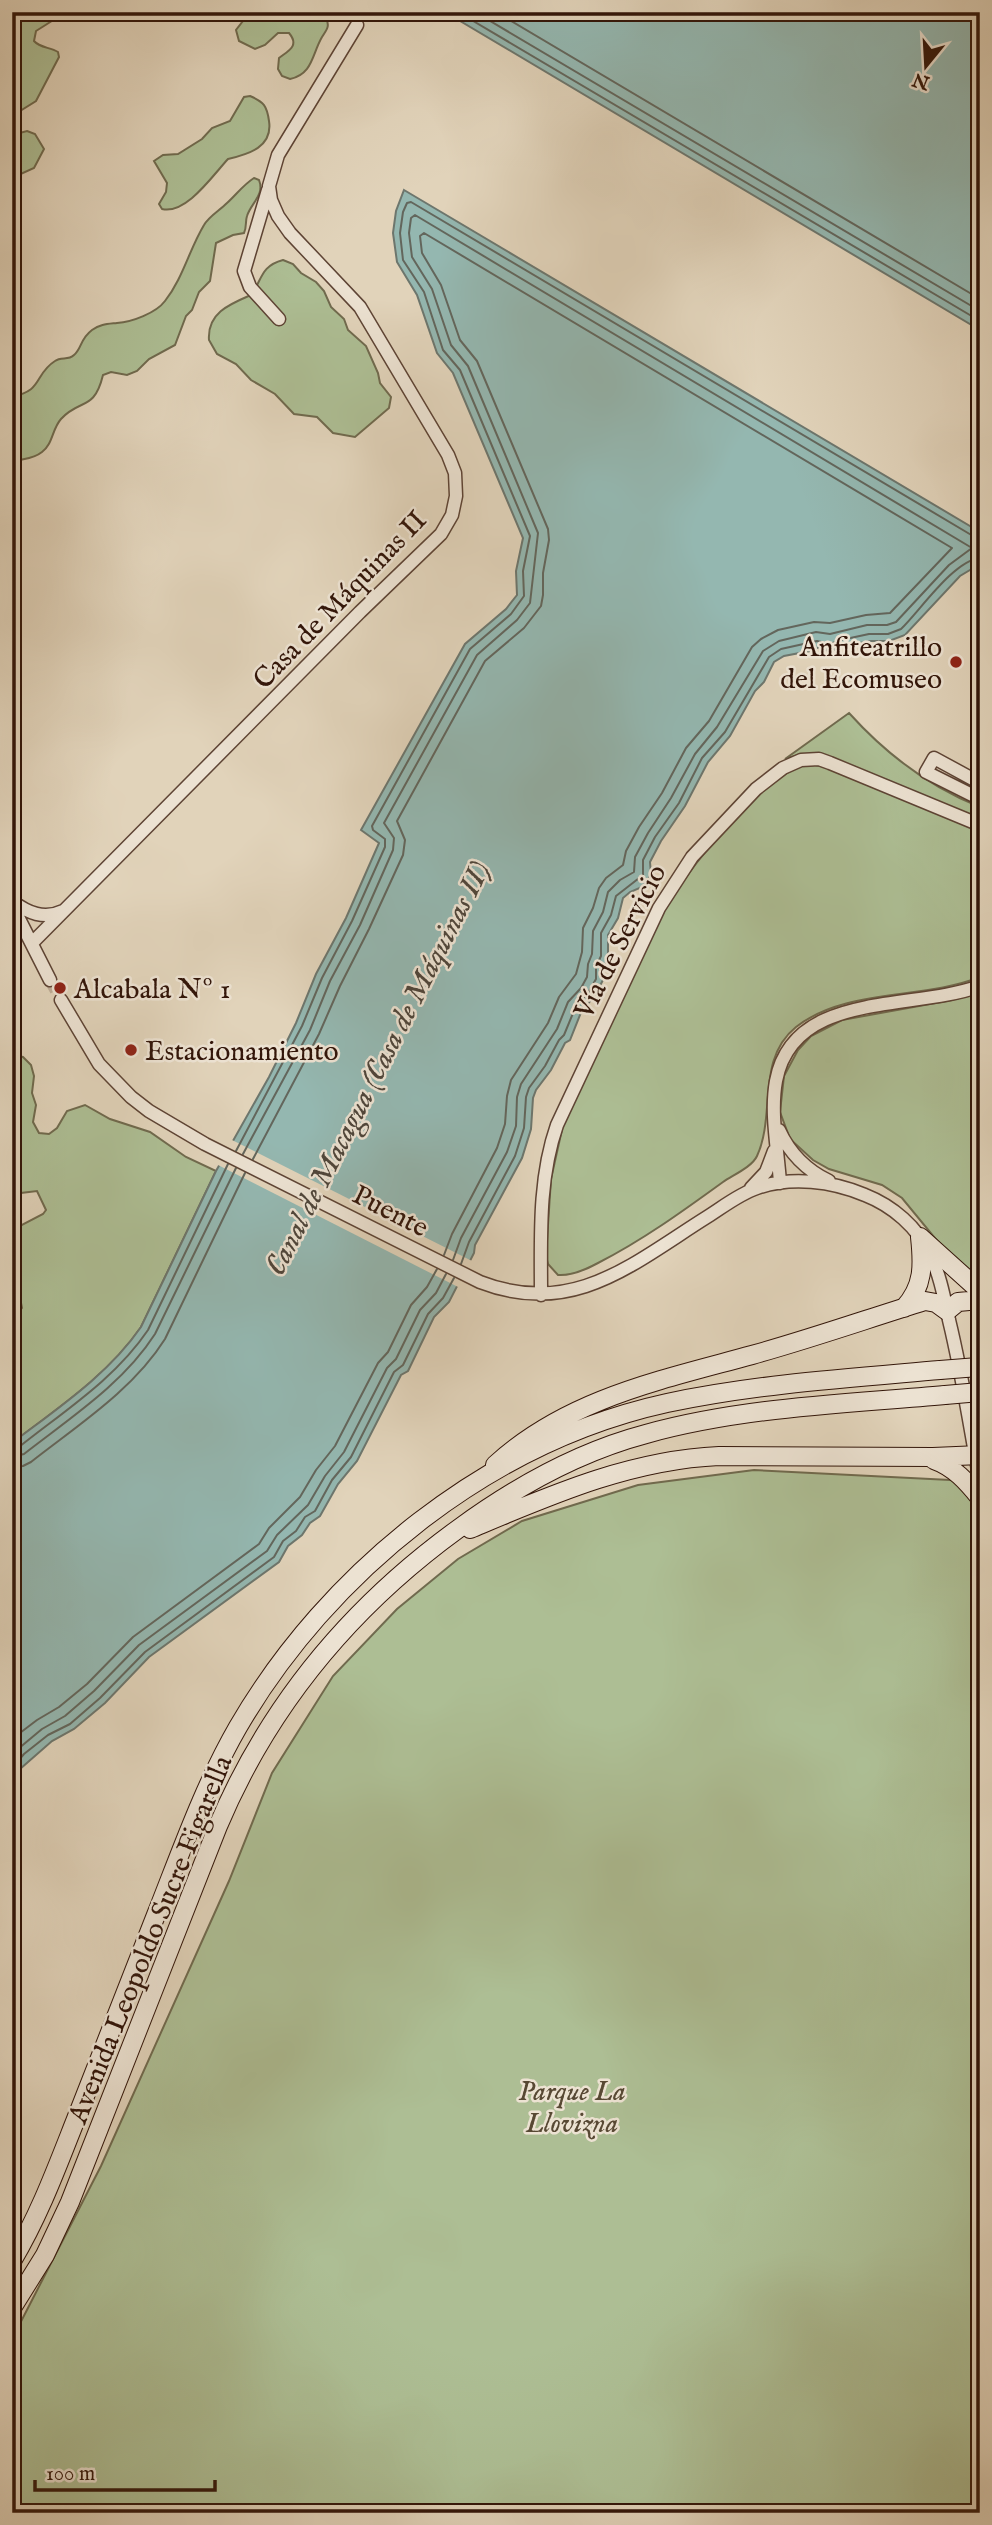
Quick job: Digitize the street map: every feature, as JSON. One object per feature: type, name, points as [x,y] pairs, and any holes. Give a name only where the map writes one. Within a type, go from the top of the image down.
[{"type":"main road","points":[[920,1237],[980,1291]]},
{"type":"main road","points":[[904,1308],[914,1297],[922,1275],[920,1237]]},
{"type":"main road","points":[[480,1482],[496,1464],[539,1430],[607,1397],[664,1377],[752,1355],[925,1301],[936,1303],[947,1311],[958,1302],[980,1300]]},
{"type":"main road","name":"Avenida Leopoldo Sucre Figarella","points":[[12,2261],[55,2171],[199,1807],[237,1728],[285,1657],[350,1583],[408,1533],[480,1482],[563,1437],[600,1422],[665,1404],[776,1385],[979,1367]]},
{"type":"main road","name":"Avenida Leopoldo Sucre Figarella","points":[[12,2308],[45,2255],[70,2202],[218,1826],[255,1751],[292,1693],[335,1639],[387,1585],[441,1541],[518,1488],[601,1449],[644,1434],[718,1418],[980,1392]]},
{"type":"main road","points":[[441,1541],[591,1480],[685,1459],[746,1456],[977,1455]]},
{"type":"main road","points":[[928,1457],[952,1468],[980,1498]]},
{"type":"street","points":[[279,319],[250,287],[244,271],[278,155],[357,25]]},
{"type":"street","name":"Casa de Máquinas II","points":[[32,943],[360,612],[432,543],[447,526],[452,514],[456,484],[448,455],[360,307],[290,233],[278,216],[271,200],[269,186]]},
{"type":"street","points":[[980,783],[934,758],[926,772],[980,799]]},
{"type":"street","name":"Vía de Servicio","points":[[541,1295],[543,1187],[557,1125],[666,894],[706,840],[756,789],[793,762],[810,759],[831,763],[980,825]]},
{"type":"street","points":[[12,903],[35,915],[46,916],[66,909]]},
{"type":"street","points":[[12,903],[50,980]]},
{"type":"street","points":[[780,1183],[775,1091],[780,1069],[792,1046],[809,1027],[845,1011],[949,996],[980,986]]},
{"type":"street","name":"Puente","points":[[61,1000],[89,1051],[114,1081],[149,1111],[205,1144],[480,1282],[509,1292],[541,1295],[580,1289],[599,1282],[746,1192]]},
{"type":"street","points":[[775,1124],[801,1162],[824,1179],[883,1204],[908,1223],[920,1237],[937,1270],[977,1455],[980,1481]]},
{"type":"street","points":[[746,1192],[766,1172],[777,1140]]},
{"type":"street","points":[[746,1192],[780,1183],[808,1181],[843,1187]]},
{"type":"green space","points":[[12,12],[66,12],[36,31],[34,41],[58,52],[59,57],[36,101],[12,116]]},
{"type":"green space","points":[[250,12],[288,12],[295,20],[313,15],[326,17],[327,28],[303,73],[290,79],[282,76],[278,69],[279,58],[293,45],[289,33],[278,33],[265,45],[255,49],[239,41],[236,30]]},
{"type":"green space","points":[[250,96],[262,103],[267,112],[269,130],[263,143],[251,152],[228,159],[207,183],[180,206],[162,209],[159,204],[166,192],[167,183],[154,161],[163,155],[178,154],[202,139],[212,128],[230,121],[244,97]]},
{"type":"green space","points":[[27,131],[35,134],[44,149],[34,168],[12,178],[12,135]]},
{"type":"green space","points":[[254,178],[259,180],[260,190],[247,216],[244,233],[216,243],[210,281],[199,292],[175,345],[149,359],[137,371],[127,375],[111,372],[103,375],[91,400],[61,419],[46,449],[35,456],[12,462],[12,396],[34,387],[48,366],[55,361],[74,355],[88,333],[95,328],[136,319],[161,305],[177,283],[206,222]]},
{"type":"green space","points":[[283,260],[293,264],[324,291],[331,307],[344,319],[348,330],[366,346],[380,383],[391,397],[389,408],[355,437],[333,433],[317,417],[294,414],[275,394],[251,380],[236,364],[217,354],[209,340],[209,331],[216,316],[228,306],[251,295],[266,270]]},
{"type":"green space","points":[[849,713],[908,768],[942,789],[980,807],[980,821],[801,754],[785,759]]},
{"type":"green space","points":[[811,764],[825,767],[980,830],[980,977],[934,989],[838,1006],[796,1027],[784,1040],[776,1055],[771,1071],[762,1140],[757,1156],[751,1164],[615,1254],[579,1272],[558,1275],[548,1264],[546,1256],[551,1179],[563,1125],[660,916],[687,876],[726,827],[771,784],[792,770]]},
{"type":"green space","points":[[980,992],[980,1282],[948,1254],[902,1198],[882,1185],[829,1169],[813,1160],[790,1139],[780,1112],[784,1076],[798,1050],[811,1036],[842,1020],[952,1000]]},
{"type":"green space","points":[[12,1055],[23,1057],[31,1065],[34,1076],[32,1093],[36,1105],[33,1122],[39,1133],[49,1134],[57,1128],[67,1111],[85,1105],[110,1119],[150,1132],[186,1157],[216,1171],[141,1327],[98,1376],[12,1443],[12,1312],[18,1312],[22,1308],[21,1303],[12,1298],[12,1230],[46,1210],[37,1191],[12,1194]]},
{"type":"green space","name":"Parque La Llovizna","points":[[754,1470],[970,1481],[980,1479],[980,2513],[12,2513],[12,2339],[101,2166],[229,1881],[272,1773],[333,1676],[397,1609],[458,1559],[522,1521],[638,1485]]},
{"type":"water","points":[[445,12],[980,12],[980,330]]},
{"type":"water","name":"Canal de Macagua (Casa de Máquinas II)","points":[[404,190],[980,532],[980,564],[960,576],[905,635],[889,641],[843,646],[830,652],[819,647],[784,656],[774,662],[730,736],[708,762],[685,806],[661,841],[650,862],[651,874],[648,879],[642,887],[623,898],[618,918],[608,935],[608,958],[603,969],[603,980],[594,997],[582,1010],[570,1040],[565,1043],[551,1070],[536,1090],[531,1129],[522,1158],[475,1245],[474,1253],[449,1302],[434,1317],[408,1371],[401,1375],[357,1461],[338,1484],[320,1516],[288,1546],[279,1562],[149,1657],[105,1703],[74,1729],[52,1741],[12,1776],[12,1443],[98,1376],[141,1327],[216,1171],[269,1077],[296,1023],[316,974],[346,918],[379,843],[361,830],[465,644],[506,609],[517,595],[516,571],[523,538],[453,373],[437,353],[417,295],[397,262],[393,233],[396,211]]},
{"type":"pier","points":[[230,1139],[474,1262],[460,1288],[216,1164]]},
{"type":"tunnel","points":[[50,980],[61,1000]]},
{"type":"place","name":"Anfiteatrillo del Ecomuseo","points":[[956,662]]},
{"type":"place","name":"Alcabala Nº 1","points":[[60,988]]},
{"type":"place","name":"Estacionamiento","points":[[131,1050]]}]
